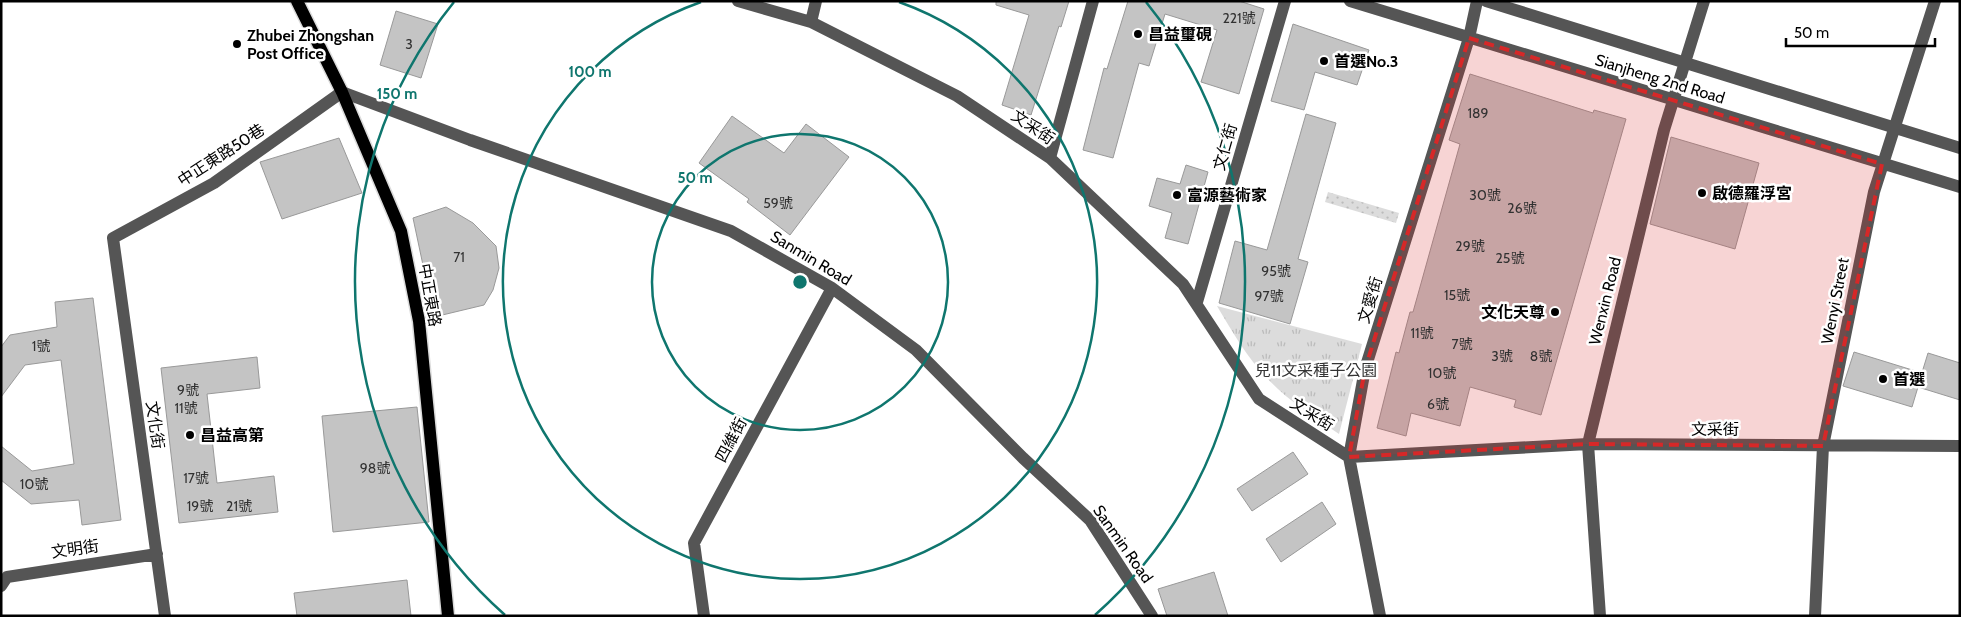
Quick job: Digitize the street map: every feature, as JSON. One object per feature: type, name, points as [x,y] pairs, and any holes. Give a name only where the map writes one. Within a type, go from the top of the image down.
[{"type":"main road","name":"中正東路","points":[[297,1],[342,92],[399,224],[419,321],[448,616]]},
{"type":"street","name":"文采街","points":[[738,1],[811,22],[957,96],[1050,158],[1183,284],[1259,399],[1349,456],[1588,444],[1960,446]]},
{"type":"street","points":[[811,22],[816,1]]},
{"type":"street","points":[[1050,158],[1094,1]]},
{"type":"street","name":"文仁街","points":[[1196,302],[1285,1]]},
{"type":"street","name":"Sianjheng 2nd Road","points":[[1350,1],[1960,187]]},
{"type":"street","name":"文愛街","points":[[1380,616],[1349,456],[1365,369],[1469,38],[1477,1]]},
{"type":"street","name":"Sianjheng 2nd Road","points":[[1486,1],[1960,148]]},
{"type":"street","name":"Wenxin Road","points":[[1600,616],[1588,444],[1672,100],[1704,1]]},
{"type":"street","name":"Wenyi Street","points":[[1815,616],[1823,446],[1874,192],[1893,127],[1935,1]]},
{"type":"street","name":"中正東路50巷","points":[[112,238],[214,183],[342,92]]},
{"type":"street","name":"Sanmin Road","points":[[342,92],[470,140],[731,231],[832,288],[916,350],[1023,458],[1090,520],[1152,616]]},
{"type":"street","name":"文化街","points":[[112,238],[166,616]]},
{"type":"street","name":"四維街","points":[[704,616],[694,543],[832,288]]},
{"type":"street","name":"文明街","points":[[1,586],[7,577],[157,554]]},
{"type":"highlighted area","points":[[1469,38],[1882,164],[1823,446],[1588,444],[1349,457],[1365,369]]},
{"type":"green space","points":[[1328,192],[1399,213],[1396,223],[1325,202]]},
{"type":"green space","name":"兒11文采種子公園","points":[[1217,306],[1362,344],[1339,434],[1293,402],[1260,371],[1234,335]]},
{"type":"building","points":[[996,1],[1069,1],[1061,27],[1059,26],[1031,115],[1002,105],[1029,15],[996,5]]},
{"type":"building","points":[[1128,1],[1239,1],[1264,9],[1239,94],[1201,82],[1217,30],[1165,14],[1149,66],[1139,63],[1113,158],[1083,150],[1104,68],[1107,69]]},
{"type":"building","points":[[396,11],[438,24],[421,78],[380,65]]},
{"type":"building","name":"首選No.3","points":[[1293,24],[1369,50],[1357,85],[1315,72],[1304,110],[1271,101]]},
{"type":"building","points":[[1470,74],[1593,113],[1594,110],[1626,119],[1541,415],[1514,407],[1516,400],[1470,387],[1460,426],[1411,413],[1406,436],[1377,428],[1396,352],[1399,353],[1410,312],[1413,312],[1460,144],[1449,140]]},
{"type":"building","points":[[1306,114],[1336,123],[1298,259],[1308,262],[1290,324],[1219,303],[1235,241],[1267,250]]},
{"type":"building","points":[[732,116],[784,153],[806,124],[849,157],[790,235],[747,202],[749,199],[699,163]]},
{"type":"building","name":"啟德羅浮宮","points":[[1671,137],[1759,163],[1735,249],[1650,224]]},
{"type":"building","points":[[339,138],[362,193],[282,219],[260,162]]},
{"type":"building","name":"富源藝術家","points":[[1186,165],[1208,172],[1188,244],[1165,238],[1172,213],[1149,206],[1157,178],[1180,184]]},
{"type":"building","points":[[446,207],[473,223],[496,246],[499,268],[493,290],[484,305],[434,317],[413,218]]},
{"type":"building","points":[[93,298],[121,520],[82,525],[79,500],[31,504],[1,480],[1,446],[32,471],[74,464],[61,360],[25,365],[1,397],[1,347],[10,335],[57,327],[55,302]]},
{"type":"building","name":"首選","points":[[1854,352],[1922,373],[1928,353],[1960,363],[1960,400],[1918,387],[1912,407],[1843,386]]},
{"type":"building","name":"昌益高第","points":[[257,357],[260,388],[207,394],[217,483],[274,476],[278,512],[179,523],[161,368]]},
{"type":"building","points":[[417,407],[429,522],[333,532],[322,416]]},
{"type":"building","points":[[1293,452],[1308,474],[1252,511],[1237,489]]},
{"type":"building","points":[[1322,502],[1336,524],[1281,562],[1266,539]]},
{"type":"building","points":[[1214,572],[1228,616],[1167,616],[1158,589]]},
{"type":"building","points":[[407,580],[411,616],[297,616],[294,593]]},
{"type":"place","name":"昌益璽硯","points":[[1138,34]]},
{"type":"place","name":"Zhubei Zhongshan Post Office","points":[[237,44]]},
{"type":"place","name":"首選No.3","points":[[1324,61]]},
{"type":"place","name":"啟德羅浮宮","points":[[1702,193]]},
{"type":"place","name":"富源藝術家","points":[[1177,195]]},
{"type":"place","name":"文化天尊","points":[[1555,312]]},
{"type":"place","name":"首選","points":[[1883,379]]},
{"type":"place","name":"昌益高第","points":[[190,435]]}]
